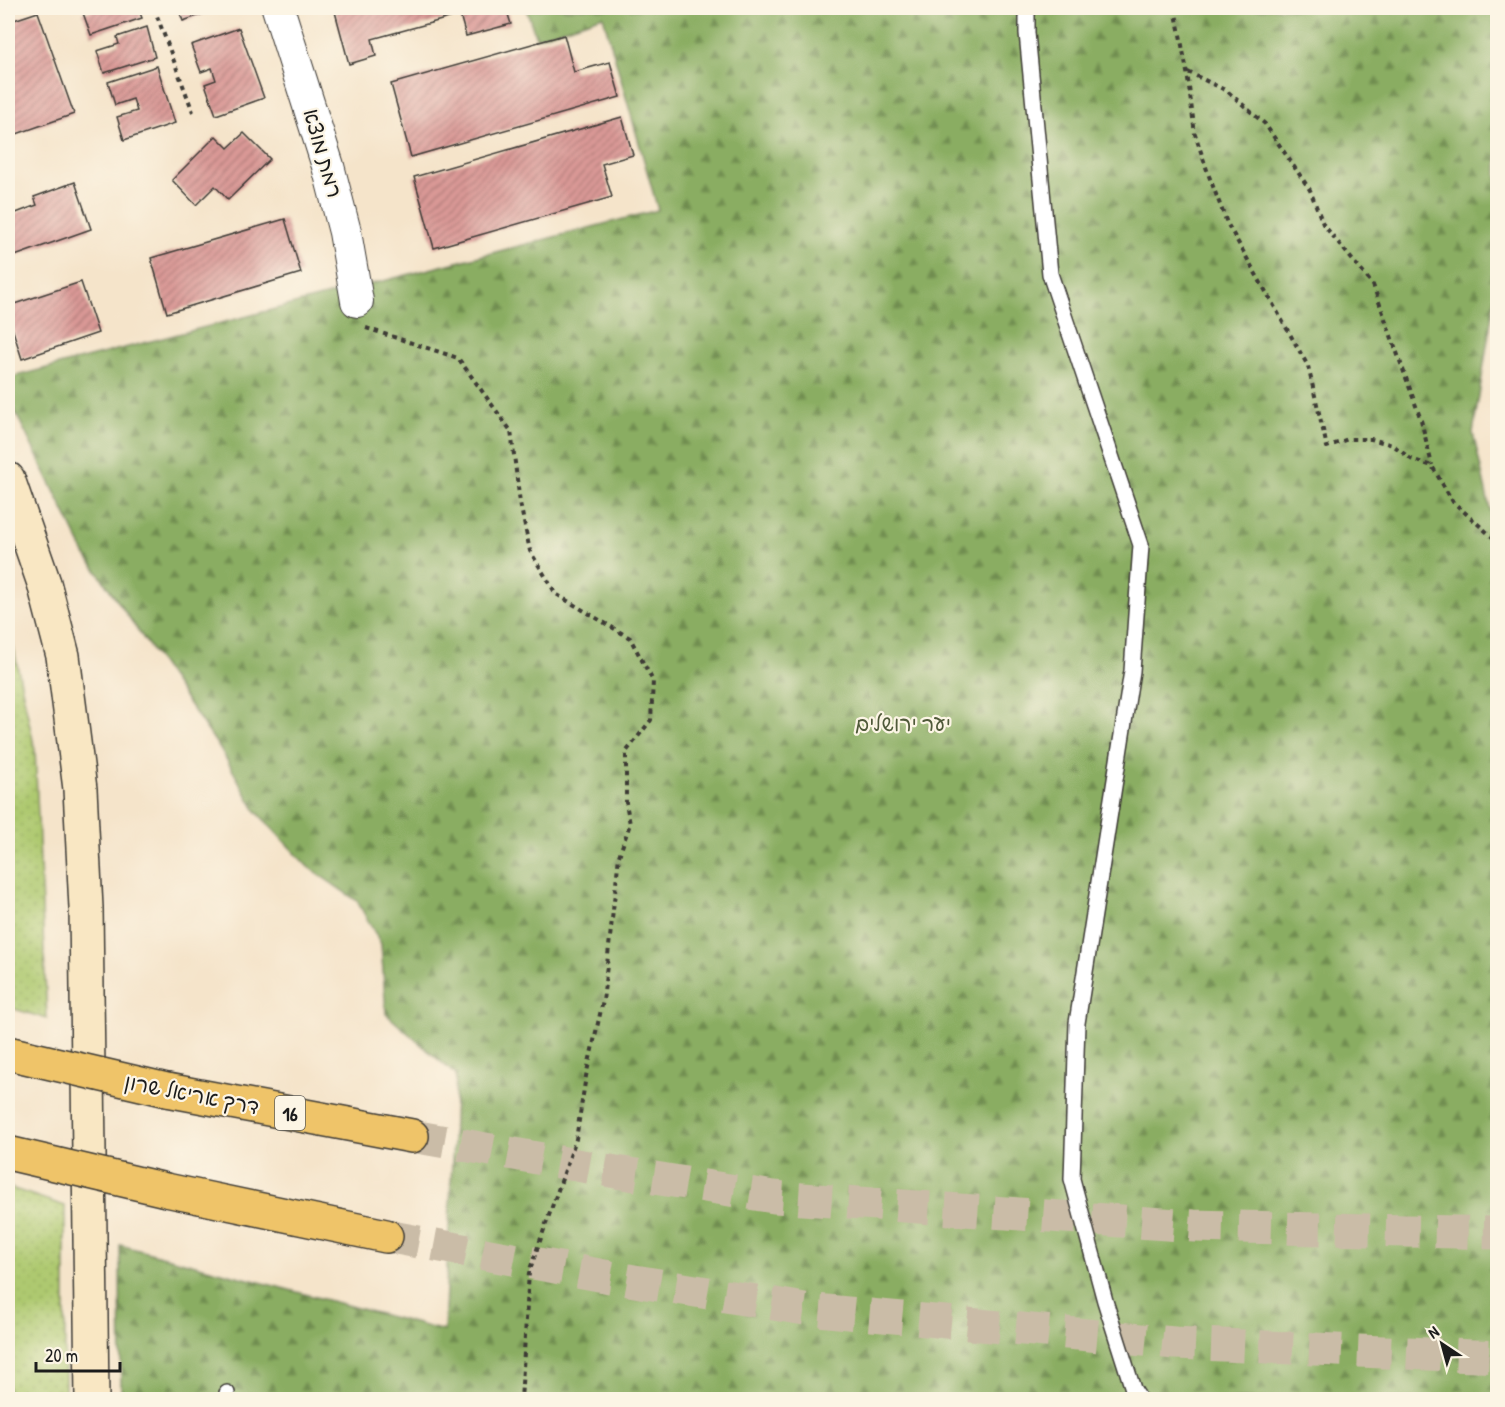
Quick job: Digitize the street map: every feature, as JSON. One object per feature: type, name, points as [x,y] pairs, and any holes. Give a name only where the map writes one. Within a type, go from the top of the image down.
[{"type":"highway","name":"דרך אריאל שרון","points":[[8,1053],[167,1090],[412,1136]]},
{"type":"highway","points":[[8,1153],[166,1190],[386,1236]]},
{"type":"main road","points":[[8,479],[44,583],[63,656],[80,789],[86,908],[92,1400]]},
{"type":"street","name":"רמת מוצא","points":[[278,8],[328,166],[345,232],[357,301]]},
{"type":"lane","points":[[1027,8],[1027,33],[1050,274],[1141,545],[1132,670],[1077,1023],[1072,1179],[1105,1301],[1133,1389],[1140,1400]]},
{"type":"path","points":[[154,8],[193,112]]},
{"type":"path","points":[[1175,8],[1187,72],[1195,134],[1223,214],[1308,366],[1327,447],[1348,439],[1371,439],[1393,445],[1411,459],[1432,466]]},
{"type":"path","points":[[1187,72],[1227,91],[1265,124],[1310,190],[1323,224],[1373,285],[1421,420],[1432,466],[1453,502],[1497,542]]},
{"type":"path","points":[[357,301],[351,318],[370,331],[458,358],[511,431],[520,503],[530,551],[556,594],[630,638],[653,681],[651,720],[626,752],[626,803],[630,824],[619,856],[603,1001],[586,1076],[576,1138],[529,1272],[521,1400]]},
{"type":"green space","name":"יער ירושלים","points":[[526,8],[1497,8],[1497,283],[1473,433],[1498,545],[1497,1399],[121,1399],[120,1245],[444,1331],[456,1075],[386,1014],[381,944],[357,901],[308,867],[256,811],[221,750],[85,554],[8,397],[8,378],[658,210],[603,16],[536,38]]},
{"type":"green space","points":[[8,621],[35,750],[47,1019],[8,1007]]},
{"type":"green space","points":[[8,1187],[65,1206],[65,1399],[8,1399]]},
{"type":"building","points":[[99,8],[138,8],[142,18],[91,35],[83,13]]},
{"type":"building","points":[[178,8],[221,8],[183,21]]},
{"type":"building","points":[[334,8],[506,8],[511,24],[466,36],[460,15],[372,39],[376,56],[349,64]]},
{"type":"building","points":[[38,12],[74,114],[8,137],[8,22]]},
{"type":"building","points":[[147,27],[155,57],[104,73],[97,51],[119,44],[117,37]]},
{"type":"building","points":[[239,28],[264,98],[216,115],[205,84],[216,80],[212,68],[201,72],[191,45]]},
{"type":"building","points":[[564,35],[574,72],[610,62],[620,97],[411,157],[391,84]]},
{"type":"building","points":[[157,66],[175,123],[124,140],[117,117],[137,111],[133,99],[115,105],[108,82]]},
{"type":"building","points":[[622,117],[633,155],[602,164],[612,197],[434,248],[414,177]]},
{"type":"building","points":[[244,133],[270,159],[228,200],[215,186],[196,205],[172,180],[216,136],[228,148]]},
{"type":"building","points":[[75,182],[91,229],[12,257],[8,244],[8,216],[37,205],[34,197]]},
{"type":"building","points":[[285,219],[301,273],[167,313],[151,258]]},
{"type":"building","points":[[81,282],[98,333],[22,359],[8,315],[8,306]]},
{"type":"tunnel","points":[[412,1136],[774,1197],[1194,1226],[1498,1233]]},
{"type":"tunnel","points":[[386,1236],[610,1277],[805,1309],[1175,1343],[1498,1357]]}]
